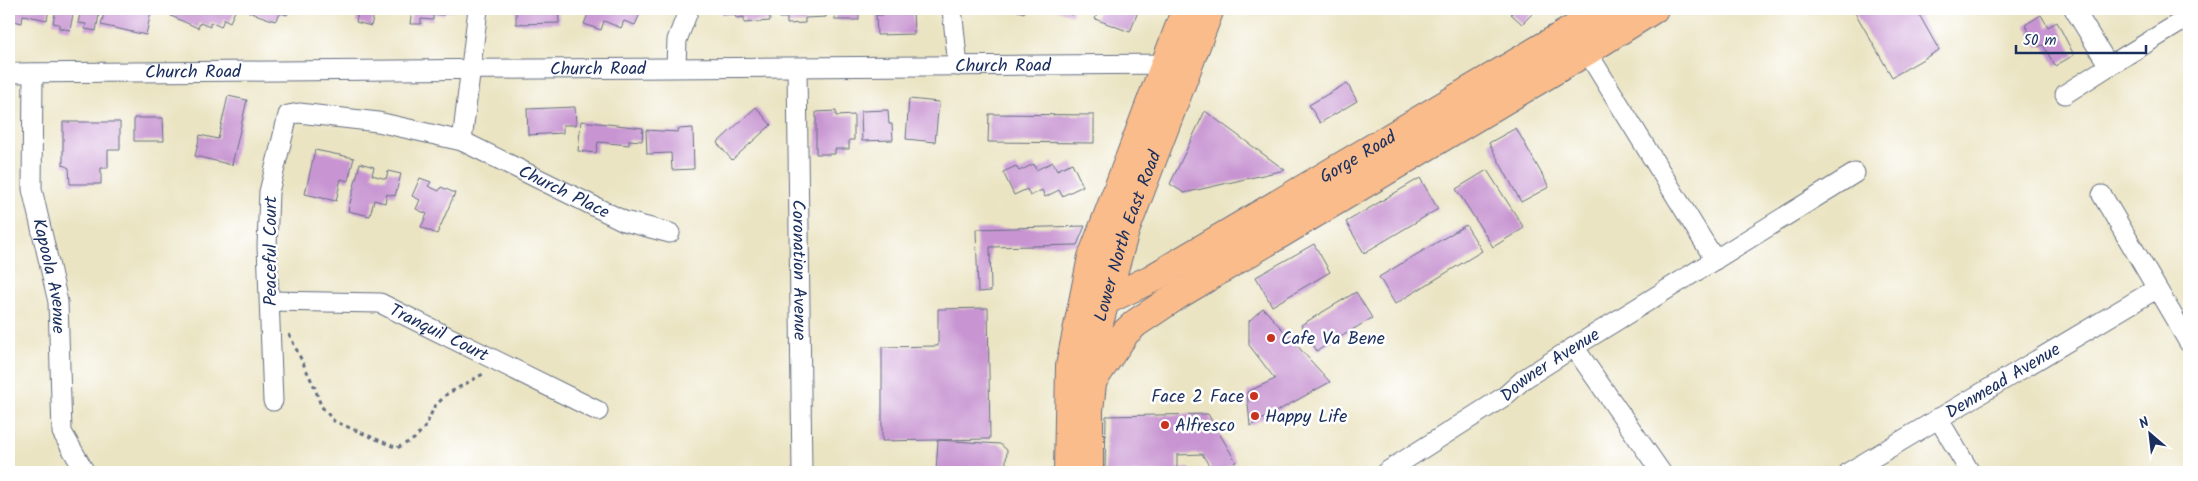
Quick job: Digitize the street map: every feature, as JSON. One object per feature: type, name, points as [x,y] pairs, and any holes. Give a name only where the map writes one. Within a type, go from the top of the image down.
[{"type":"main road","name":"Lower North East Road","points":[[1177,64],[1186,9]]},
{"type":"main road","name":"Lower North East Road","points":[[1089,472],[1089,410],[1100,323],[1094,300],[1092,257],[1177,64],[1210,9]]},
{"type":"main road","name":"Gorge Road","points":[[1093,380],[1126,332],[1136,323],[1580,41],[1607,9]]},
{"type":"main road","name":"Gorge Road","points":[[1094,300],[1151,279],[1580,41],[1654,9]]},
{"type":"main road","name":"Gorge Road","points":[[1094,300],[1125,305],[1178,295]]},
{"type":"main road","name":"Lower North East Road","points":[[1068,472],[1070,366],[1094,300]]},
{"type":"street","points":[[462,140],[478,9]]},
{"type":"street","points":[[676,66],[677,40],[690,9]]},
{"type":"street","points":[[952,9],[958,66]]},
{"type":"street","points":[[2074,9],[2109,66]]},
{"type":"street","points":[[2065,94],[2189,17]]},
{"type":"street","points":[[1580,41],[1715,260]]},
{"type":"street","name":"Church Road","points":[[9,73],[676,66],[797,68],[1177,64]]},
{"type":"street","name":"Coronation Avenue","points":[[797,68],[802,472]]},
{"type":"street","name":"Kapoola Avenue","points":[[33,73],[32,189],[58,302],[62,432],[86,472]]},
{"type":"street","name":"Church Place","points":[[299,113],[378,122],[462,140],[624,220],[670,233]]},
{"type":"street","name":"Peaceful Court","points":[[273,401],[267,246],[269,192],[288,115],[299,113]]},
{"type":"street","name":"Downer Avenue","points":[[1386,472],[1505,396],[1524,379],[1574,347],[1855,174]]},
{"type":"street","points":[[2102,195],[2189,343]]},
{"type":"street","name":"Denmead Avenue","points":[[1849,472],[2156,289]]},
{"type":"street","name":"Tranquil Court","points":[[270,301],[380,304],[598,411]]},
{"type":"street","points":[[1574,347],[1660,472]]},
{"type":"street","points":[[1938,418],[1970,472]]},
{"type":"path","points":[[270,301],[286,326],[302,365],[315,388],[321,406],[334,421],[397,448],[414,439],[426,426],[434,407],[447,394],[502,364]]},
{"type":"building","points":[[9,9],[49,9],[47,20],[23,15],[22,23],[9,20]]},
{"type":"building","points":[[56,9],[74,9],[70,30],[59,28],[59,24],[53,23]]},
{"type":"building","points":[[81,9],[100,9],[96,31],[85,29],[86,24],[78,23]]},
{"type":"building","points":[[105,9],[138,9],[151,12],[146,35],[101,25]]},
{"type":"building","points":[[174,9],[236,9],[230,22],[224,19],[221,27],[210,22],[210,27],[200,23],[198,28],[171,16]]},
{"type":"building","points":[[251,9],[289,9],[287,15],[281,13],[275,21],[249,12]]},
{"type":"building","points":[[359,9],[386,9],[384,16],[374,14],[371,26],[356,22]]},
{"type":"building","points":[[412,9],[453,9],[453,12],[444,11],[444,15],[433,14],[433,20],[421,19],[421,24],[410,24]]},
{"type":"building","points":[[516,9],[558,9],[559,23],[516,24]]},
{"type":"building","points":[[590,9],[642,9],[635,25],[624,21],[621,28],[604,21],[601,30],[584,24]]},
{"type":"building","points":[[722,9],[769,9],[770,21],[744,23],[744,17],[736,18],[735,14],[722,14]]},
{"type":"building","points":[[779,9],[826,9],[826,17],[805,18],[805,23],[787,24],[787,18],[779,18]]},
{"type":"building","points":[[835,9],[859,9],[859,20],[835,20]]},
{"type":"building","points":[[883,9],[913,9],[914,34],[877,35],[876,15],[883,15]]},
{"type":"building","points":[[1012,9],[1026,9],[1024,13]]},
{"type":"building","points":[[1055,9],[1074,9],[1072,15]]},
{"type":"building","points":[[1099,9],[1139,9],[1130,32],[1095,19]]},
{"type":"building","points":[[1516,9],[1537,9],[1522,24],[1511,14]]},
{"type":"building","points":[[1853,9],[1916,9],[1939,50],[1892,77]]},
{"type":"building","points":[[2041,15],[2048,27],[2057,22],[2074,55],[2055,66],[2043,45],[2038,47],[2025,25]]},
{"type":"building","points":[[1347,83],[1357,101],[1320,123],[1309,105]]},
{"type":"building","points":[[228,96],[247,100],[232,165],[195,156],[200,135],[218,139]]},
{"type":"building","points":[[909,99],[939,102],[935,142],[906,139]]},
{"type":"building","points":[[575,107],[576,125],[563,125],[563,133],[528,135],[527,109]]},
{"type":"building","points":[[756,107],[771,125],[732,160],[717,143]]},
{"type":"building","points":[[888,110],[889,124],[892,124],[893,140],[862,141],[861,111]]},
{"type":"building","points":[[836,111],[836,116],[854,115],[854,140],[849,140],[849,149],[835,149],[835,154],[816,154],[816,112]]},
{"type":"building","points":[[1205,111],[1285,170],[1184,193],[1170,184]]},
{"type":"building","points":[[989,114],[1094,115],[1094,143],[988,142]]},
{"type":"building","points":[[134,118],[163,118],[164,141],[134,141]]},
{"type":"building","points":[[581,121],[643,128],[642,141],[629,140],[629,145],[598,142],[596,153],[578,151]]},
{"type":"building","points":[[63,122],[120,122],[120,150],[108,150],[108,168],[101,168],[101,184],[70,184],[69,168],[63,165]]},
{"type":"building","points":[[693,128],[694,169],[672,170],[671,153],[647,154],[646,130],[678,132],[678,129]]},
{"type":"building","points":[[1516,128],[1549,187],[1521,202],[1489,143]]},
{"type":"building","points":[[315,150],[354,158],[348,181],[341,179],[336,201],[305,194]]},
{"type":"building","points":[[1053,162],[1057,170],[1072,163],[1083,186],[1062,196],[1059,190],[1045,197],[1042,190],[1030,196],[1027,189],[1014,195],[1003,172],[1016,166],[1019,171],[1034,164],[1036,170]]},
{"type":"building","points":[[360,163],[374,167],[372,175],[386,179],[388,171],[401,174],[395,196],[387,194],[385,203],[374,200],[370,216],[348,211]]},
{"type":"building","points":[[1487,170],[1524,228],[1493,247],[1456,189]]},
{"type":"building","points":[[420,178],[431,182],[428,186],[439,191],[441,187],[455,193],[437,234],[421,227],[427,214],[416,209],[420,200],[412,196]]},
{"type":"building","points":[[1420,178],[1438,209],[1364,253],[1346,222]]},
{"type":"building","points":[[1466,225],[1482,251],[1395,304],[1379,277]]},
{"type":"building","points":[[1085,226],[1077,245],[990,247],[991,291],[978,292],[976,229]]},
{"type":"building","points":[[1314,244],[1330,272],[1272,306],[1256,277]]},
{"type":"building","points":[[1356,292],[1372,318],[1317,351],[1301,325]]},
{"type":"building","points":[[988,308],[990,439],[882,441],[882,347],[938,346],[938,309]]},
{"type":"building","points":[[1263,308],[1330,382],[1250,426],[1247,392],[1275,379],[1249,345],[1249,321]]},
{"type":"building","points":[[1208,414],[1236,462],[1218,472],[1213,472],[1202,454],[1177,455],[1177,469],[1190,468],[1190,472],[1105,472],[1106,416]]},
{"type":"building","points":[[938,440],[1000,444],[1007,450],[1005,472],[936,472]]},
{"type":"place","name":"Cafe Va Bene","points":[[1271,338]]},
{"type":"place","name":"Face 2 Face","points":[[1254,396]]},
{"type":"place","name":"Happy Life","points":[[1255,416]]},
{"type":"place","name":"Alfresco","points":[[1165,425]]}]
